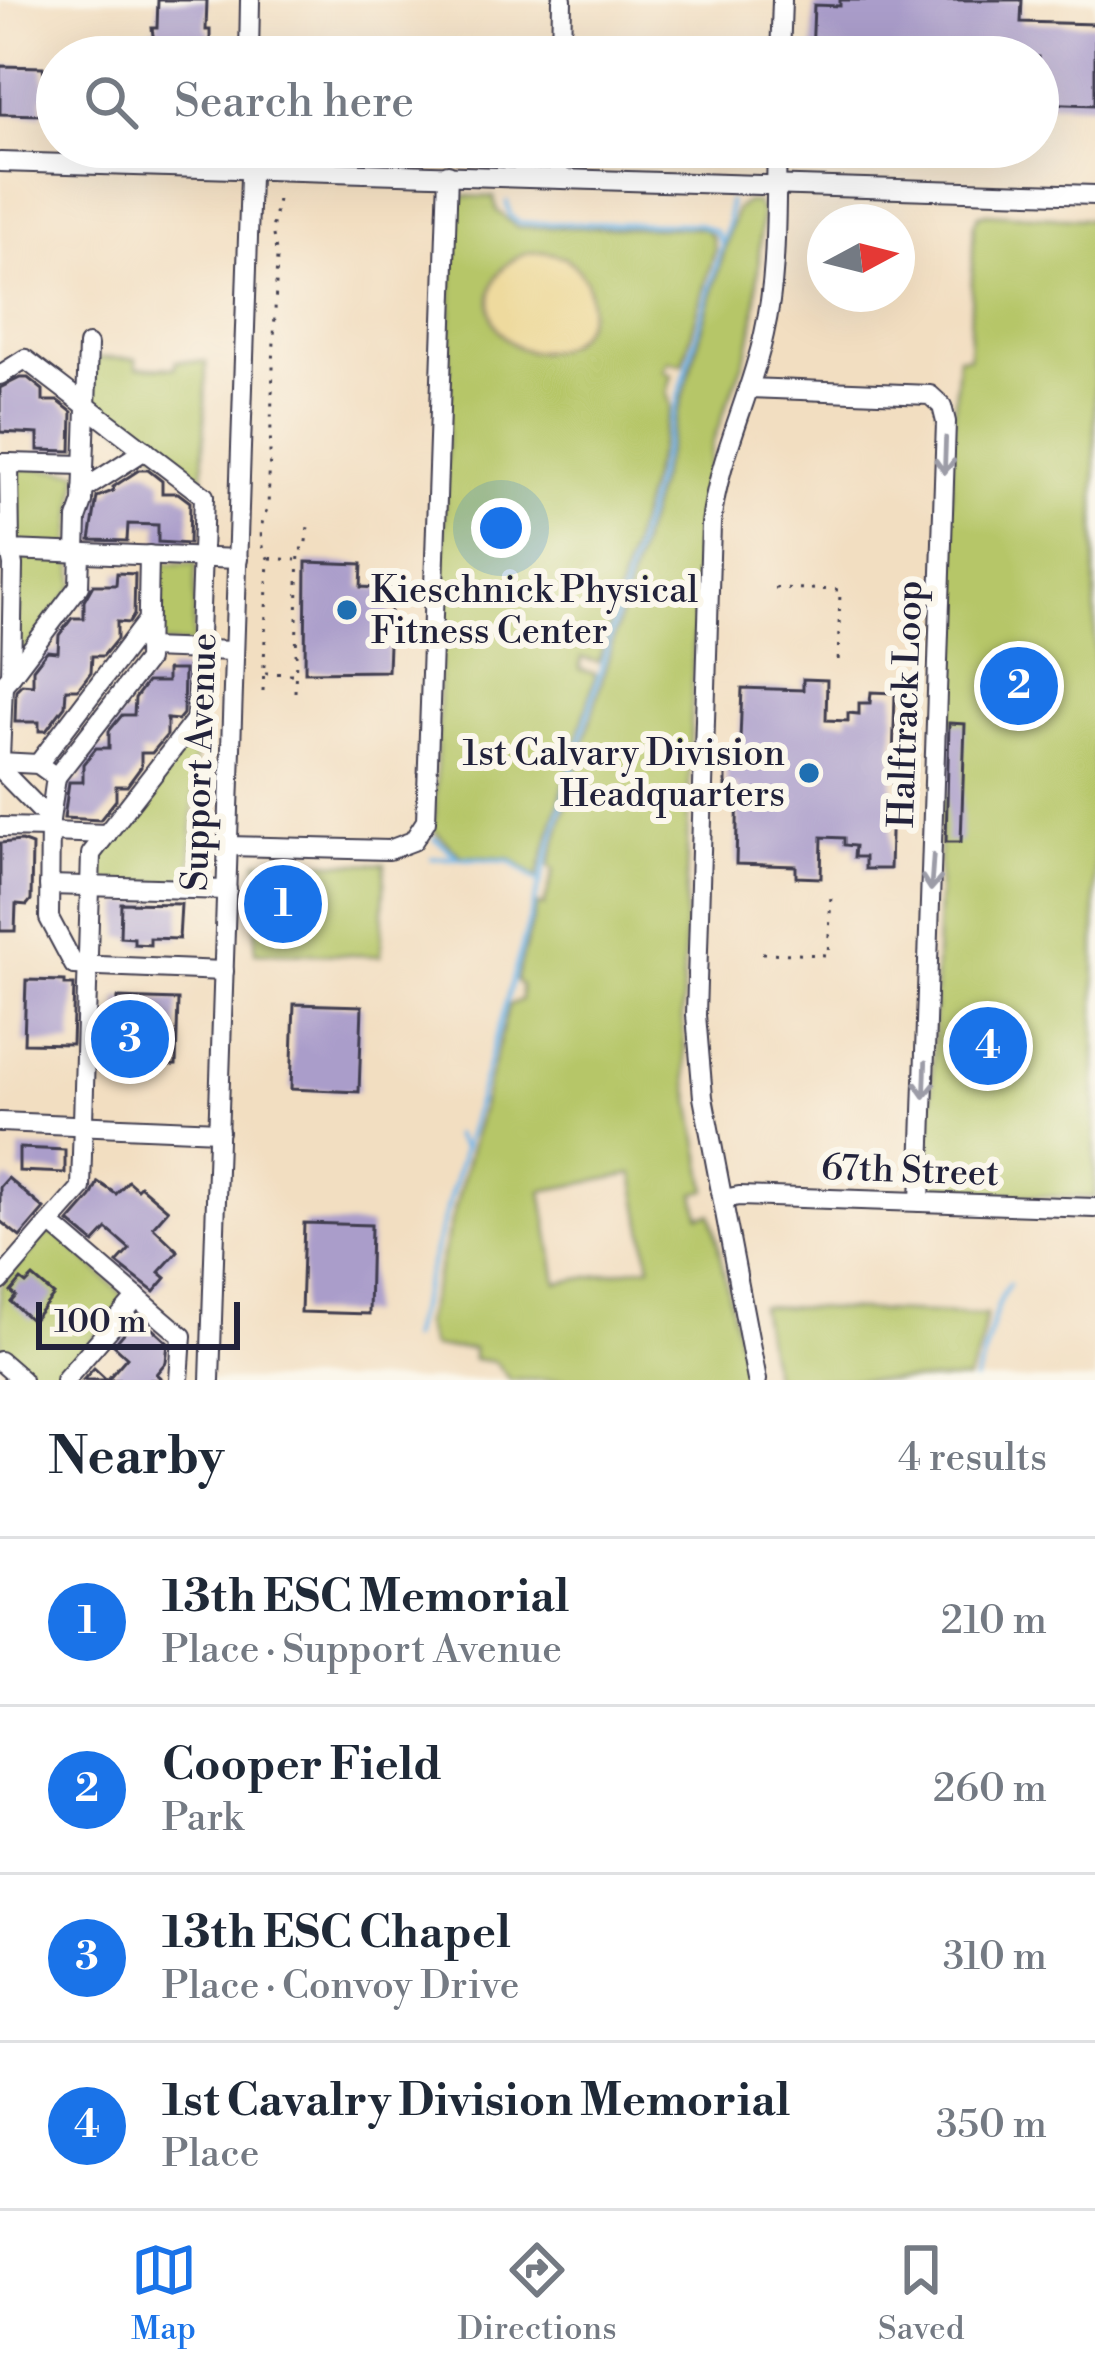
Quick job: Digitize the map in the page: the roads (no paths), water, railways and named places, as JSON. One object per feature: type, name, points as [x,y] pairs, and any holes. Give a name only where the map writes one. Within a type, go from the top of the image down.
[{"type":"street","points":[[249,36],[250,0]]},
{"type":"street","points":[[561,36],[562,0]]},
{"type":"street","points":[[781,36],[782,0]]},
{"type":"street","points":[[0,162],[36,163]]},
{"type":"street","points":[[216,168],[1095,195]]},
{"type":"street","points":[[559,168],[559,176]]},
{"type":"street","points":[[757,1380],[702,1084],[697,1015],[714,498],[723,454],[766,329],[773,286],[776,168]]},
{"type":"street","name":"Support Avenue","points":[[211,1380],[252,169]]},
{"type":"street","points":[[228,846],[389,850],[413,841],[426,821],[448,174]]},
{"type":"street","points":[[4,683],[79,586],[88,345]]},
{"type":"street","points":[[0,375],[25,359],[204,496],[196,719],[91,854],[81,1188],[0,1280]]},
{"type":"street","name":"Halftrack Loop","points":[[748,388],[930,395],[942,406],[946,422],[920,1202]]},
{"type":"street","points":[[83,490],[145,450]]},
{"type":"street","points":[[50,827],[0,763],[14,565],[5,556],[5,463],[84,465]]},
{"type":"street","points":[[5,556],[78,552],[238,559]]},
{"type":"street","points":[[149,555],[147,659],[56,777],[49,919],[74,965],[224,971]]},
{"type":"street","points":[[38,764],[147,621]]},
{"type":"street","points":[[147,649],[234,651]]},
{"type":"street","points":[[0,763],[38,764],[56,777]]},
{"type":"street","points":[[0,827],[107,833]]},
{"type":"street","points":[[49,885],[226,890]]},
{"type":"street","points":[[0,1122],[219,1131]]},
{"type":"street","name":"67th Street","points":[[723,1199],[1095,1208]]},
{"type":"street","points":[[50,1223],[182,1336],[194,1345],[212,1346]]},
{"type":"street","points":[[65,1380],[137,1297]]},
{"type":"street","points":[[179,1380],[182,1336]]},
{"type":"street","points":[[0,1360],[22,1380]]},
{"type":"waterway","points":[[507,202],[510,216],[519,223],[697,224],[715,231],[722,244]]},
{"type":"waterway","points":[[410,1338],[728,224],[729,202]]},
{"type":"waterway","points":[[435,838],[459,858],[510,861],[540,883]]},
{"type":"waterway","points":[[432,858],[456,858]]},
{"type":"waterway","points":[[454,1135],[464,1149]]},
{"type":"waterway","points":[[975,1380],[1009,1284]]},
{"type":"place","name":"Kieschnick Physical Fitness Center","points":[[347,610]]},
{"type":"place","name":"Cooper Field","points":[[1019,686]]},
{"type":"place","name":"1st Calvary Division Headquarters","points":[[809,773]]},
{"type":"place","name":"13th ESC Memorial","points":[[283,904]]},
{"type":"place","name":"13th ESC Chapel","points":[[130,1039]]},
{"type":"place","name":"1st Cavalry Division Memorial","points":[[988,1046]]}]
